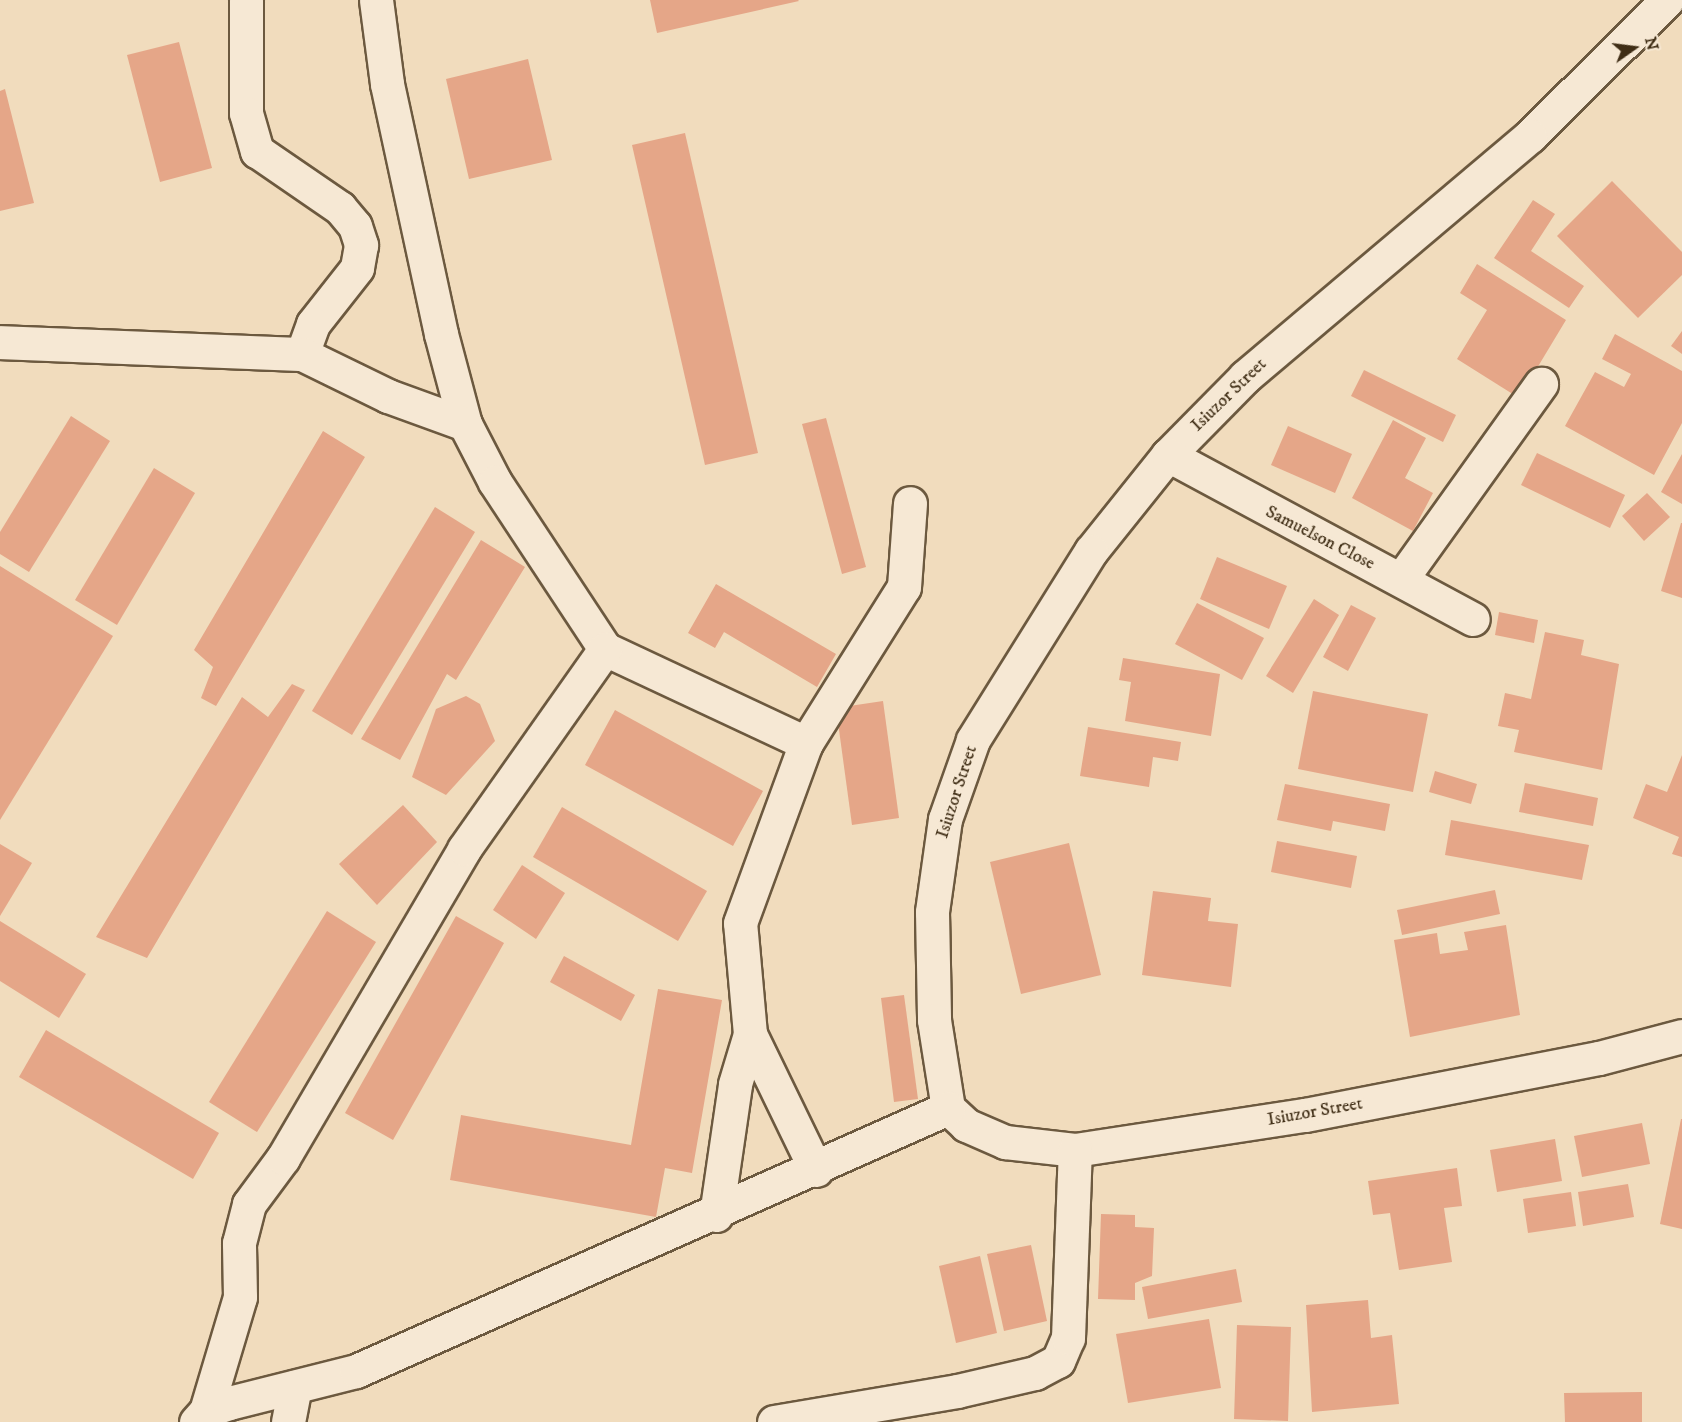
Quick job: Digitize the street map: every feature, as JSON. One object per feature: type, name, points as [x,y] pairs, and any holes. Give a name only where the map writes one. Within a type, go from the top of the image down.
[{"type":"street","points":[[246,0],[246,113],[257,151],[340,208],[355,226],[361,245],[357,268],[313,324],[302,354]]},
{"type":"street","points":[[376,0],[387,84],[465,424],[495,482],[605,649],[806,743]]},
{"type":"street","name":"Isiuzor Street","points":[[1667,0],[1530,136],[1245,377],[1168,456],[1091,551],[1008,678],[973,740],[945,819],[932,912],[934,1020],[948,1108],[966,1125],[1005,1142],[1075,1150],[1305,1115],[1599,1058],[1682,1036]]},
{"type":"street","points":[[0,342],[302,354],[388,396],[465,424]]},
{"type":"street","points":[[1402,578],[1541,384]]},
{"type":"street","name":"Samuelson Close","points":[[1168,456],[1402,578],[1473,619]]},
{"type":"street","points":[[816,1170],[750,1034],[740,923],[806,743],[903,587],[910,503]]},
{"type":"street","points":[[201,1416],[240,1297],[239,1243],[249,1204],[283,1158],[464,849],[605,649]]},
{"type":"street","points":[[716,1215],[735,1084],[750,1034]]},
{"type":"street","points":[[201,1416],[356,1371],[716,1215],[948,1108]]},
{"type":"street","points":[[774,1422],[957,1391],[1035,1373],[1058,1362],[1068,1338],[1075,1150]]},
{"type":"street","points":[[288,1422],[295,1387]]},
{"type":"building","points":[[650,0],[798,0],[799,1],[657,33]]},
{"type":"building","points":[[179,42],[212,168],[160,182],[127,55]]},
{"type":"building","points":[[528,59],[552,160],[469,179],[446,79]]},
{"type":"building","points":[[5,89],[34,203],[0,211],[0,91]]},
{"type":"building","points":[[685,133],[758,453],[705,465],[632,145]]},
{"type":"building","points":[[1612,181],[1682,252],[1682,275],[1638,318],[1557,236]]},
{"type":"building","points":[[1533,200],[1555,214],[1531,251],[1584,286],[1569,308],[1494,258]]},
{"type":"building","points":[[1477,264],[1566,320],[1519,398],[1457,359],[1487,310],[1460,293]]},
{"type":"building","points":[[1682,331],[1682,354],[1671,346]]},
{"type":"building","points":[[1615,334],[1682,371],[1682,423],[1654,475],[1565,426],[1595,372],[1624,387],[1631,374],[1602,359]]},
{"type":"building","points":[[1364,370],[1456,415],[1443,442],[1351,396]]},
{"type":"building","points":[[71,416],[110,441],[29,572],[0,554],[0,532]]},
{"type":"building","points":[[826,418],[866,567],[842,574],[802,424]]},
{"type":"building","points":[[1393,420],[1426,438],[1405,478],[1433,493],[1413,531],[1352,498]]},
{"type":"building","points":[[1288,426],[1352,454],[1335,493],[1271,465]]},
{"type":"building","points":[[323,431],[365,457],[216,706],[201,698],[213,667],[194,650]]},
{"type":"building","points":[[1537,453],[1625,495],[1610,528],[1521,485]]},
{"type":"building","points":[[1682,454],[1682,504],[1661,492]]},
{"type":"building","points":[[154,468],[195,493],[117,625],[75,600]]},
{"type":"building","points":[[1647,493],[1670,517],[1644,541],[1622,516]]},
{"type":"building","points":[[435,507],[475,532],[352,735],[312,711]]},
{"type":"building","points":[[1682,523],[1682,598],[1661,591]]},
{"type":"building","points":[[481,540],[525,567],[456,680],[447,674],[400,760],[361,739]]},
{"type":"building","points":[[1217,557],[1287,586],[1269,629],[1200,599]]},
{"type":"building","points":[[0,566],[113,636],[0,820]]},
{"type":"building","points":[[716,584],[836,654],[817,687],[724,632],[715,648],[688,633]]},
{"type":"building","points":[[1314,599],[1339,615],[1293,693],[1266,676]]},
{"type":"building","points":[[1197,603],[1264,638],[1242,680],[1175,644]]},
{"type":"building","points":[[1351,605],[1376,618],[1348,671],[1323,657]]},
{"type":"building","points":[[1499,612],[1538,620],[1534,643],[1495,635]]},
{"type":"building","points":[[1545,632],[1584,640],[1581,655],[1619,664],[1602,770],[1514,752],[1519,730],[1498,726],[1505,693],[1531,699]]},
{"type":"building","points":[[1123,658],[1220,674],[1211,736],[1125,721],[1131,682],[1119,680]]},
{"type":"building","points":[[292,684],[305,690],[147,958],[96,937],[242,697],[268,717]]},
{"type":"building","points":[[1313,691],[1428,714],[1413,792],[1298,769]]},
{"type":"building","points":[[466,696],[480,704],[495,741],[446,795],[412,777],[436,709]]},
{"type":"building","points":[[883,701],[899,818],[852,825],[836,708]]},
{"type":"building","points":[[615,710],[763,791],[733,846],[585,765]]},
{"type":"building","points":[[1088,727],[1181,742],[1178,761],[1153,757],[1149,787],[1080,776]]},
{"type":"building","points":[[1682,755],[1682,857],[1672,854],[1679,837],[1633,818],[1646,784],[1667,792]]},
{"type":"building","points":[[1435,771],[1477,784],[1471,804],[1429,792]]},
{"type":"building","points":[[1525,783],[1598,798],[1593,826],[1519,812]]},
{"type":"building","points":[[1285,784],[1390,804],[1385,831],[1333,821],[1331,831],[1277,820]]},
{"type":"building","points":[[403,805],[437,842],[377,905],[339,864]]},
{"type":"building","points":[[562,807],[707,891],[678,941],[533,857]]},
{"type":"building","points":[[1451,820],[1589,845],[1582,880],[1445,855]]},
{"type":"building","points":[[1277,841],[1357,856],[1351,888],[1271,872]]},
{"type":"building","points":[[1069,843],[1101,975],[1021,994],[990,862]]},
{"type":"building","points":[[0,844],[32,863],[0,916]]},
{"type":"building","points":[[522,865],[565,893],[536,939],[493,910]]},
{"type":"building","points":[[1495,890],[1500,914],[1402,935],[1397,910]]},
{"type":"building","points":[[1153,891],[1211,898],[1208,921],[1238,924],[1231,987],[1142,975]]},
{"type":"building","points":[[327,911],[376,942],[257,1132],[209,1102]]},
{"type":"building","points":[[456,916],[504,943],[393,1140],[345,1113]]},
{"type":"building","points":[[0,921],[86,974],[59,1018],[0,981]]},
{"type":"building","points":[[1506,925],[1520,1015],[1410,1037],[1394,940],[1437,933],[1440,954],[1468,950],[1464,932]]},
{"type":"building","points":[[564,956],[635,995],[621,1021],[550,982]]},
{"type":"building","points":[[658,989],[722,1000],[692,1173],[665,1168],[656,1217],[450,1180],[461,1115],[631,1145]]},
{"type":"building","points":[[904,995],[918,1099],[894,1102],[881,998]]},
{"type":"building","points":[[46,1030],[219,1133],[193,1179],[19,1077]]},
{"type":"building","points":[[1682,1119],[1682,1229],[1660,1224]]},
{"type":"building","points":[[1642,1123],[1650,1164],[1582,1177],[1574,1136]]},
{"type":"building","points":[[1555,1139],[1562,1181],[1497,1192],[1490,1150]]},
{"type":"building","points":[[1457,1168],[1462,1206],[1444,1208],[1452,1262],[1399,1270],[1390,1213],[1373,1215],[1368,1181]]},
{"type":"building","points":[[1628,1184],[1634,1217],[1583,1226],[1578,1192]]},
{"type":"building","points":[[1571,1192],[1576,1226],[1528,1233],[1523,1199]]},
{"type":"building","points":[[1101,1214],[1135,1215],[1135,1227],[1154,1228],[1152,1276],[1135,1283],[1135,1300],[1098,1299]]},
{"type":"building","points":[[1031,1245],[1047,1321],[1004,1331],[987,1254]]},
{"type":"building","points":[[980,1256],[997,1333],[956,1343],[939,1266]]},
{"type":"building","points":[[1236,1269],[1242,1302],[1148,1319],[1142,1287]]},
{"type":"building","points":[[1368,1300],[1371,1338],[1392,1335],[1399,1404],[1312,1412],[1306,1305]]},
{"type":"building","points":[[1209,1319],[1221,1388],[1128,1403],[1116,1334]]},
{"type":"building","points":[[1237,1325],[1291,1327],[1288,1421],[1234,1419]]},
{"type":"building","points":[[1642,1392],[1642,1422],[1565,1422],[1564,1393]]}]
